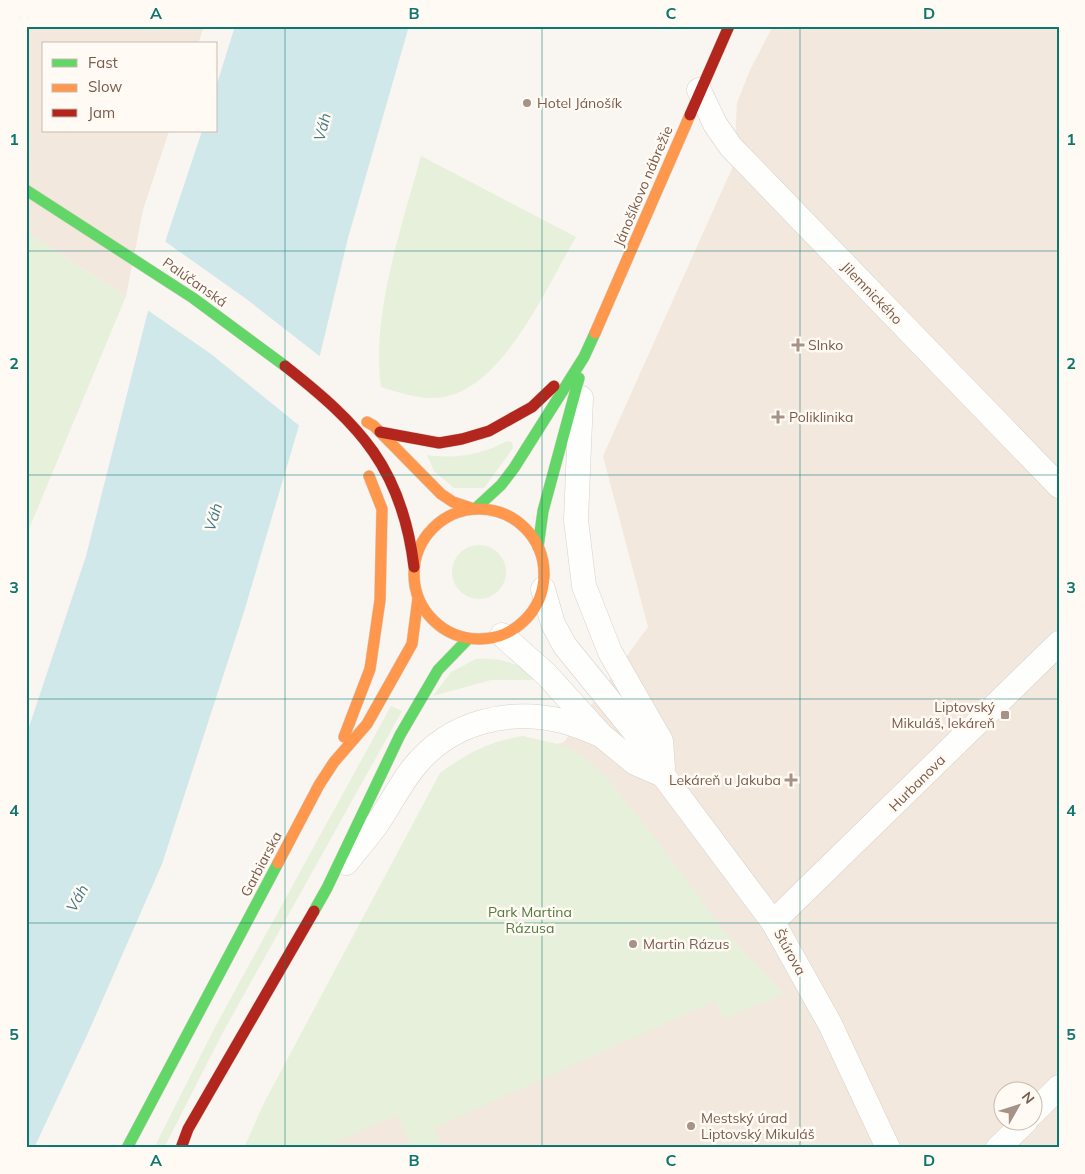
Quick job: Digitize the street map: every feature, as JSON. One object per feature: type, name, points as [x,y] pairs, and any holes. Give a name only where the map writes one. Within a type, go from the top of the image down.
[{"type":"main road","name":"Jánošíkovo nábrežie","points":[[473,508],[501,485],[514,468],[584,357],[729,26]]},
{"type":"main road","name":"Palúčanská","points":[[26,190],[126,253],[271,354],[335,406],[365,438],[395,489],[411,538],[414,567]]},
{"type":"main road","name":"Jánošíkovo nábrežie","points":[[538,547],[543,511],[567,428],[584,357]]},
{"type":"main road","points":[[380,432],[439,443],[489,431],[532,407],[584,357]]},
{"type":"main road","points":[[335,406],[356,449]]},
{"type":"main road","name":"Palúčanská","points":[[335,406],[374,426],[441,494],[453,502],[473,508]]},
{"type":"main road","points":[[334,762],[370,669],[380,600],[382,509],[364,465]]},
{"type":"main road","points":[[473,508],[488,509],[511,517],[526,529],[538,547],[544,573],[543,589],[537,604],[525,621],[502,635],[486,639],[468,639],[448,632],[426,612],[418,598],[413,578],[414,567],[422,541],[436,524],[452,514],[473,508]]},
{"type":"main road","name":"Garbiarska","points":[[127,1148],[315,794],[334,762],[367,724],[412,644],[418,598]]},
{"type":"main road","points":[[181,1148],[188,1129],[327,888],[400,735],[438,670],[468,639]]},
{"type":"street","name":"Jilemnického","points":[[700,90],[715,124],[731,147],[1059,486]]},
{"type":"street","points":[[502,635],[546,674],[602,735],[635,764],[663,775],[661,742],[610,652],[584,586],[576,520],[584,357]]},
{"type":"street","name":"Štúrova","points":[[543,589],[553,624],[566,646],[634,731],[663,775],[773,922],[830,1024],[888,1148]]},
{"type":"street","name":"Hurbanova","points":[[773,922],[1059,643]]},
{"type":"street","points":[[327,888],[378,822],[414,766],[445,738],[477,722],[510,716],[527,716],[563,721],[602,735]]},
{"type":"street","points":[[1042,1104],[1059,1087]]},
{"type":"street","points":[[998,1148],[1015,1132]]},
{"type":"shaded area","points":[[26,26],[204,26],[199,42],[42,42],[42,132],[169,132],[143,210],[126,296],[26,232]]},
{"type":"shaded area","points":[[773,26],[1059,26],[1059,1148],[249,1148],[448,776],[564,742],[648,627],[603,456],[734,164],[737,103],[750,70]]},
{"type":"green space","points":[[421,156],[576,237],[523,330],[506,352],[488,372],[469,387],[440,398],[414,396],[381,387],[379,359],[380,330],[384,300],[397,241]]},
{"type":"green space","points":[[26,232],[126,296],[26,536]]},
{"type":"green space","points":[[507,441],[512,442],[513,448],[484,488],[454,488],[434,471],[427,455],[468,455],[488,450]]},
{"type":"green space","points":[[479,545],[489,547],[498,553],[504,562],[506,572],[504,582],[498,591],[489,597],[479,599],[469,597],[460,591],[454,582],[452,572],[454,562],[460,553],[469,547]]},
{"type":"green space","points":[[476,659],[493,659],[509,662],[524,669],[537,680],[491,680],[433,696],[451,672]]},
{"type":"green space","points":[[391,706],[402,711],[222,1034],[164,1148],[154,1148],[214,1029]]},
{"type":"green space","name":"Park Martina Rázusa","points":[[523,736],[562,745],[582,755],[604,774],[666,852],[723,929],[784,994],[724,1019],[715,1001],[434,1128],[443,1148],[412,1148],[397,1115],[323,1148],[244,1148],[264,1103],[440,773],[479,749],[500,741]]},
{"type":"water","name":"Váh","points":[[235,26],[409,26],[348,238],[321,351],[243,615],[162,864],[88,1033],[34,1148],[26,1148],[26,736],[86,556],[167,236],[202,132],[218,132],[218,81]]},
{"type":"pier","points":[[163,240],[245,298],[322,358],[301,427],[211,354],[146,309]]},
{"type":"traffic: fast","points":[[26,190],[193,298],[285,366]]},
{"type":"traffic: fast","points":[[475,509],[501,485],[514,468],[584,357],[595,333]]},
{"type":"traffic: fast","points":[[538,547],[543,511],[579,378]]},
{"type":"traffic: fast","points":[[314,911],[327,888],[400,735],[438,670],[468,639]]},
{"type":"traffic: fast","points":[[127,1148],[278,863]]},
{"type":"traffic: slow","points":[[595,333],[690,115]]},
{"type":"traffic: slow","points":[[367,422],[374,426],[441,494],[453,502],[471,508]]},
{"type":"traffic: slow","points":[[344,737],[370,669],[380,600],[382,509],[369,476]]},
{"type":"traffic: slow","points":[[479,509],[492,510],[504,514],[525,528],[539,549],[543,561],[544,574],[543,587],[539,599],[525,620],[504,634],[492,638],[479,639],[466,638],[454,634],[433,620],[419,599],[415,587],[414,574],[415,561],[419,549],[433,528],[454,514],[466,510],[479,509]]},
{"type":"traffic: slow","points":[[278,863],[319,785],[334,762],[367,724],[412,644],[418,598]]},
{"type":"traffic: jam","points":[[690,115],[729,26]]},
{"type":"traffic: jam","points":[[285,366],[335,408],[356,429],[388,475],[408,532],[414,567]]},
{"type":"traffic: jam","points":[[380,432],[439,443],[462,439],[489,431],[532,407],[554,386]]},
{"type":"traffic: jam","points":[[181,1148],[188,1129],[314,911]]},
{"type":"place","name":"Hotel Jánošík","points":[[527,103]]},
{"type":"place","name":"Slnko","points":[[798,345]]},
{"type":"place","name":"Poliklinika","points":[[778,417]]},
{"type":"place","name":"Liptovský Mikuláš, lekáreň","points":[[1005,715]]},
{"type":"place","name":"Lekáreň u Jakuba","points":[[791,780]]},
{"type":"place","name":"Martin Rázus","points":[[633,944]]},
{"type":"place","name":"Mestský úrad Liptovský Mikuláš","points":[[691,1126]]}]
